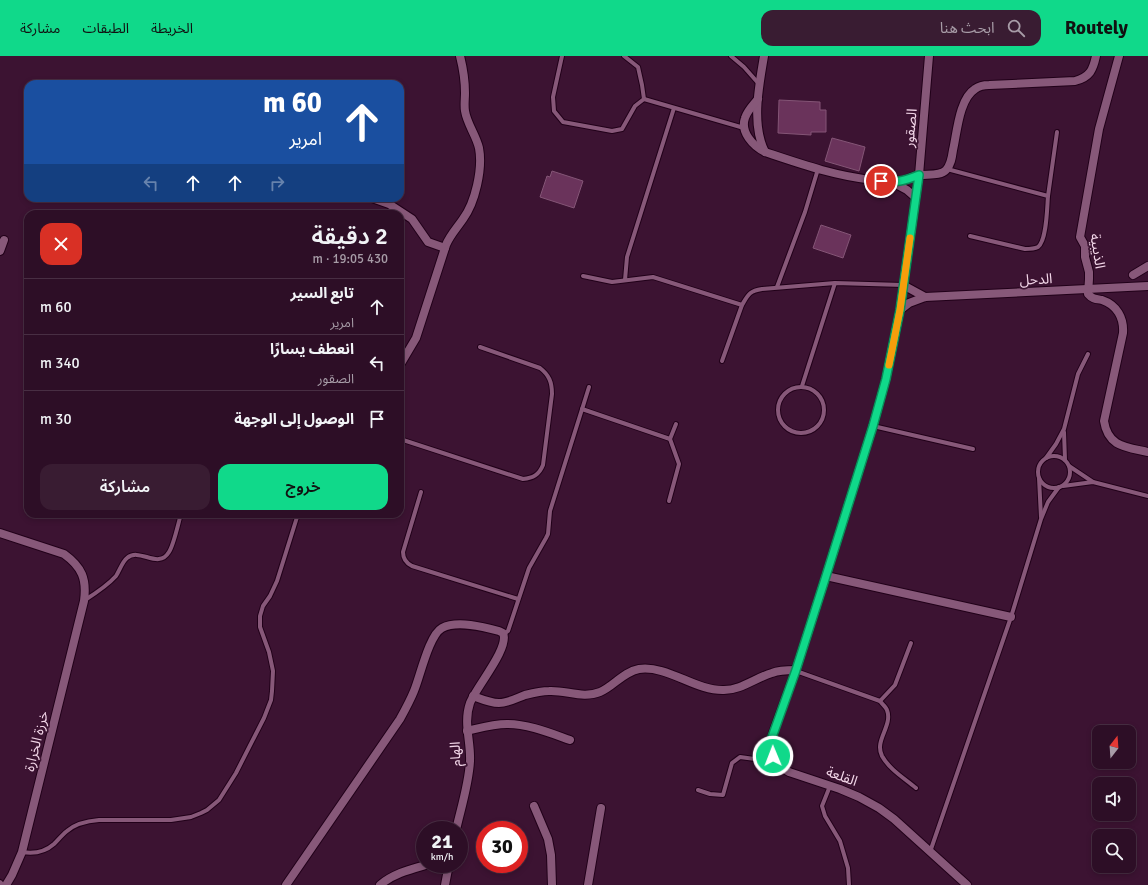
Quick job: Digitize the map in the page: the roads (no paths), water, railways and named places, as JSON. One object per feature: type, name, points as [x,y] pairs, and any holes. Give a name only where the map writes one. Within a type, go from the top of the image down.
[{"type":"street","points":[[404,358],[416,338],[450,236],[463,220],[469,209],[479,171],[479,148],[465,112],[465,92],[460,56]]},
{"type":"street","points":[[764,56],[758,100],[757,126],[759,139],[764,152]]},
{"type":"street","name":"الصقور","points":[[796,670],[873,426],[886,379],[900,310],[919,175],[929,56]]},
{"type":"street","points":[[758,100],[751,107],[744,119],[745,128],[755,147],[764,152],[834,174],[852,178],[893,182],[909,179],[919,175],[940,174],[947,169],[950,162],[963,105],[969,94],[974,89],[989,85],[1075,81],[1085,78],[1091,72],[1096,56]]},
{"type":"street","name":"الذيبية","points":[[1088,289],[1089,272],[1085,257],[1085,246],[1080,237],[1099,128],[1119,56]]},
{"type":"street","points":[[893,182],[907,190],[915,197]]},
{"type":"street","points":[[383,202],[398,210]]},
{"type":"street","points":[[404,214],[412,219],[428,242],[445,248]]},
{"type":"street","points":[[0,251],[4,240]]},
{"type":"street","points":[[1133,275],[1148,266]]},
{"type":"street","points":[[903,285],[925,297]]},
{"type":"street","name":"الدحل","points":[[925,297],[1148,286]]},
{"type":"street","points":[[1088,289],[1088,294],[1091,298],[1105,301],[1115,308],[1120,314],[1124,324],[1104,421],[1105,430],[1116,443],[1148,452]]},
{"type":"street","points":[[900,310],[909,303],[925,297]]},
{"type":"street","name":"خرزة الخرارة","points":[[0,533],[64,554],[73,560],[80,569],[86,590],[22,852],[6,885]]},
{"type":"street","points":[[826,576],[1011,617]]},
{"type":"street","points":[[286,885],[403,712],[413,694],[431,642],[436,633],[446,626],[460,625],[483,627],[499,631],[504,635]]},
{"type":"street","name":"الهام","points":[[458,821],[469,770],[470,750],[466,722],[467,713],[473,696],[495,662],[504,641],[504,635]]},
{"type":"street","points":[[473,696],[500,703],[527,695],[549,691],[582,695],[593,694],[606,688],[623,675],[644,668],[660,671],[710,689],[724,690],[738,688],[777,671],[796,670],[771,740],[773,756],[777,762]]},
{"type":"street","points":[[467,731],[498,725],[519,725],[570,740]]},
{"type":"street","name":"القلعة","points":[[777,762],[782,768],[789,772],[859,796],[879,808],[894,819],[967,885]]},
{"type":"street","points":[[534,806],[548,838],[551,855],[552,885]]},
{"type":"street","points":[[588,885],[602,808]]},
{"type":"street","points":[[380,885],[398,874],[416,868]]},
{"type":"street","points":[[445,885],[447,873]]},
{"type":"lane","points":[[562,56],[553,97],[554,111],[563,122],[612,131],[622,129],[635,106],[644,99]]},
{"type":"lane","points":[[624,56],[638,67],[644,99]]},
{"type":"lane","points":[[731,56],[760,84]]},
{"type":"lane","points":[[644,99],[745,128]]},
{"type":"lane","points":[[626,280],[627,257],[674,108]]},
{"type":"lane","points":[[970,236],[1025,249],[1032,249],[1040,244],[1043,238],[1046,219],[1057,132]]},
{"type":"lane","points":[[777,288],[805,212],[818,169]]},
{"type":"lane","points":[[947,169],[1048,196]]},
{"type":"lane","points":[[583,276],[612,282],[653,277],[742,305]]},
{"type":"lane","points":[[802,386],[835,283]]},
{"type":"lane","points":[[722,361],[742,305],[753,290],[762,288],[835,283],[903,285]]},
{"type":"lane","points":[[404,440],[523,479],[530,479],[536,476],[543,465],[552,394],[550,379],[546,372],[540,368],[480,347]]},
{"type":"lane","points":[[1041,519],[1039,476],[1040,464],[1056,444],[1064,429],[1078,374],[1088,354]]},
{"type":"lane","points":[[802,386],[815,391],[824,402],[825,415],[818,427],[806,434],[793,433],[782,425],[777,412],[780,399],[789,389],[802,386]]},
{"type":"lane","points":[[504,635],[508,631],[529,568],[548,534],[550,511],[589,387]]},
{"type":"lane","points":[[582,409],[670,440]]},
{"type":"lane","points":[[669,501],[680,464],[670,440],[676,424]]},
{"type":"lane","points":[[873,426],[973,449]]},
{"type":"lane","points":[[1064,429],[1065,460]]},
{"type":"lane","points":[[1046,458],[1056,456],[1065,460],[1070,466],[1093,482],[1148,496]]},
{"type":"lane","points":[[930,852],[1011,617],[1041,519],[1048,502],[1070,477],[1070,466]]},
{"type":"lane","points":[[1039,476],[1041,481],[1049,487],[1093,482]]},
{"type":"lane","points":[[421,492],[403,552],[406,562],[412,566],[518,599]]},
{"type":"lane","points":[[84,601],[109,583],[117,575],[124,561],[130,556],[138,555],[154,560],[163,558],[167,555],[180,518]]},
{"type":"lane","points":[[22,852],[35,853],[48,848],[68,830],[82,822],[90,820],[181,820],[201,813],[219,800],[236,773],[264,718],[271,700],[273,671],[269,652],[260,627],[260,616],[263,606],[270,596],[277,580],[297,518]]},
{"type":"lane","points":[[880,701],[895,685],[911,643]]},
{"type":"lane","points":[[796,670],[880,701],[887,709],[889,717],[880,746],[881,754],[890,768],[916,788]]},
{"type":"lane","points":[[698,790],[710,794],[723,795],[732,763],[740,757],[777,762]]},
{"type":"lane","points":[[830,785],[822,806],[825,816],[840,841],[848,868],[850,885]]},
{"type":"lane","points":[[0,882],[3,885]]}]
